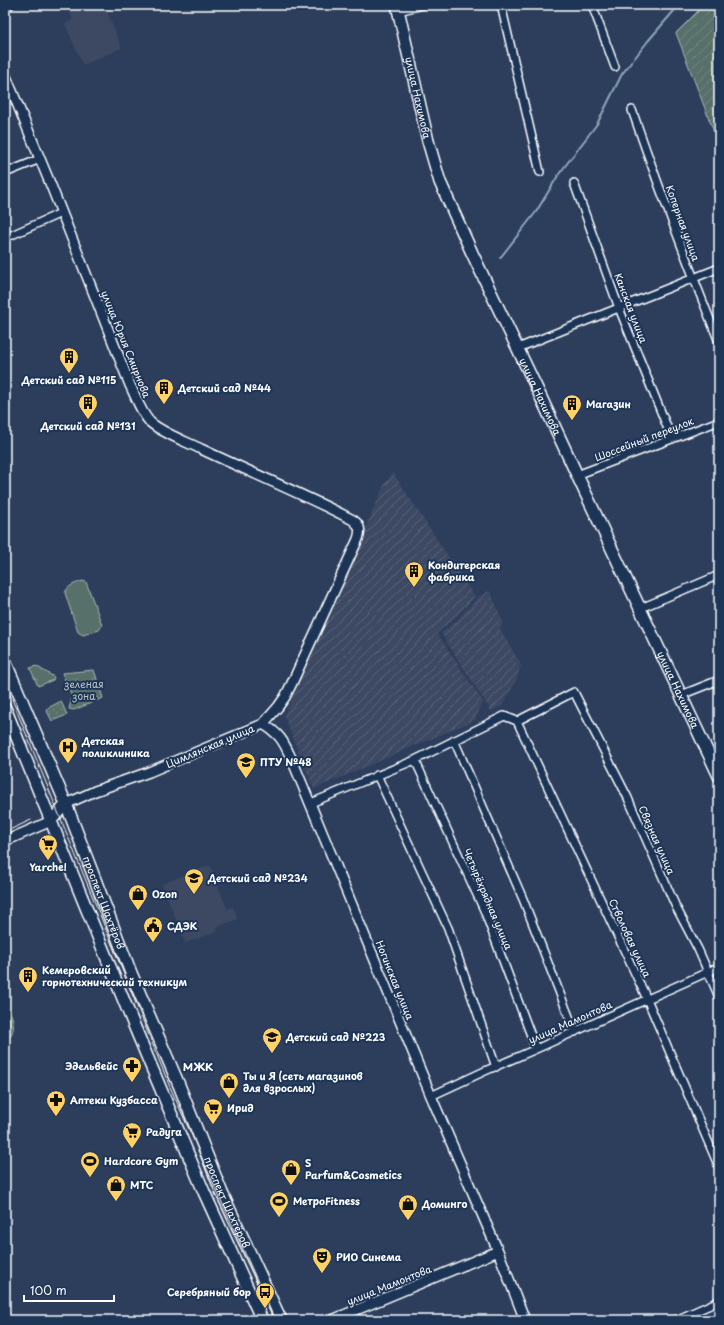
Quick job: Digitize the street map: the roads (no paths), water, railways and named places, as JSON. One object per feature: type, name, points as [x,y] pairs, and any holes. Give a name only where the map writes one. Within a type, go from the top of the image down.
[{"type":"main road","name":"улица Нахимова","points":[[398,8],[428,141],[440,182],[472,253],[641,608],[719,776]]},
{"type":"main road","name":"проспект Шахтёров","points":[[5,660],[66,804],[128,966],[179,1085],[222,1193],[281,1320]]},
{"type":"main road","name":"проспект Шахтёров","points":[[5,708],[204,1192],[262,1320]]},
{"type":"main road","name":"Цимлянская улица","points":[[51,821],[66,804]]},
{"type":"street","points":[[5,7],[10,5]]},
{"type":"street","points":[[398,8],[423,5]]},
{"type":"street","points":[[501,5],[540,172]]},
{"type":"street","points":[[592,5],[615,67]]},
{"type":"street","name":"улица Юрия Смирнова","points":[[5,74],[130,385],[143,412],[150,422],[187,442],[353,520],[359,526],[360,530]]},
{"type":"street","name":"Коперная улица","points":[[632,110],[693,279],[719,342]]},
{"type":"street","points":[[5,173],[40,159]]},
{"type":"street","name":"Канская улица","points":[[574,183],[619,308],[672,439]]},
{"type":"street","points":[[5,238],[61,213]]},
{"type":"street","points":[[518,348],[719,268]]},
{"type":"street","name":"Шоссейный переулок","points":[[577,475],[719,421]]},
{"type":"street","name":"Цимлянская улица","points":[[66,804],[95,791],[149,772],[263,724],[278,707],[292,683],[358,539],[360,530]]},
{"type":"street","points":[[641,608],[719,575]]},
{"type":"street","points":[[681,695],[719,680]]},
{"type":"street","name":"Связная улица","points":[[517,720],[574,692],[627,796],[676,907],[698,950],[719,997]]},
{"type":"street","points":[[311,802],[415,760],[504,716],[517,720]]},
{"type":"street","name":"Стволовая улица","points":[[517,720],[648,999],[719,1167]]},
{"type":"street","name":"Ногинская улица","points":[[263,724],[276,732],[281,739],[311,802],[431,1096],[498,1251],[525,1320]]},
{"type":"street","points":[[454,740],[523,899],[575,1032]]},
{"type":"street","name":"Четырёхрядная улица","points":[[415,760],[484,910],[536,1049]]},
{"type":"street","points":[[377,775],[448,928],[496,1066]]},
{"type":"street","name":"Цимлянская улица","points":[[5,841],[51,821]]},
{"type":"street","name":"улица Мамонтова","points":[[431,1096],[719,966]]},
{"type":"street","name":"улица Мамонтова","points":[[332,1320],[498,1251]]},
{"type":"street","points":[[676,1320],[719,1301]]},
{"type":"waterway","points":[[500,258],[536,212],[559,174],[597,124],[622,74],[679,5]]},
{"type":"tram line","points":[[5,682],[170,1087],[275,1320]]},
{"type":"tram line","points":[[5,832],[31,820]]},
{"type":"place","name":"Детский сад №115","points":[[69,374]]},
{"type":"place","name":"Детский сад №44","points":[[164,405]]},
{"type":"place","name":"Детский сад №131","points":[[88,420]]},
{"type":"place","name":"Магазин","points":[[572,421]]},
{"type":"place","name":"Кондитерская фабрика","points":[[414,588]]},
{"type":"place","name":"Детская поликлиника","points":[[68,764]]},
{"type":"place","name":"ПТУ №48","points":[[246,779]]},
{"type":"place","name":"Yarche!","points":[[48,861]]},
{"type":"place","name":"Детский сад №234","points":[[194,895]]},
{"type":"place","name":"Ozon","points":[[138,911]]},
{"type":"place","name":"СДЭК","points":[[153,943]]},
{"type":"place","name":"Кемеровский горнотехнический техникум","points":[[28,993]]},
{"type":"place","name":"Детский сад №223","points":[[272,1054]]},
{"type":"place","name":"Эдельвейс","points":[[132,1083]]},
{"type":"place","name":"Ты и Я (сеть магазинов для взрослых)","points":[[229,1099]]},
{"type":"place","name":"Аптеки Кузбасса","points":[[56,1117]]},
{"type":"place","name":"Ирид","points":[[213,1125]]},
{"type":"place","name":"Радуга","points":[[132,1149]]},
{"type":"place","name":"Hardcore Gym","points":[[90,1178]]},
{"type":"place","name":"S Parfum&Cosmetics","points":[[291,1186]]},
{"type":"place","name":"МТС","points":[[116,1202]]},
{"type":"place","name":"МетроFitness","points":[[279,1218]]},
{"type":"place","name":"Доминго","points":[[408,1221]]},
{"type":"place","name":"РИО Синема","points":[[322,1274]]},
{"type":"place","name":"Серебряный бор","points":[[265,1309]]},
{"type":"district","name":"МЖК","points":[[198,1067]]},
{"type":"park label","name":"зеленая зона","points":[[84,690]]}]
